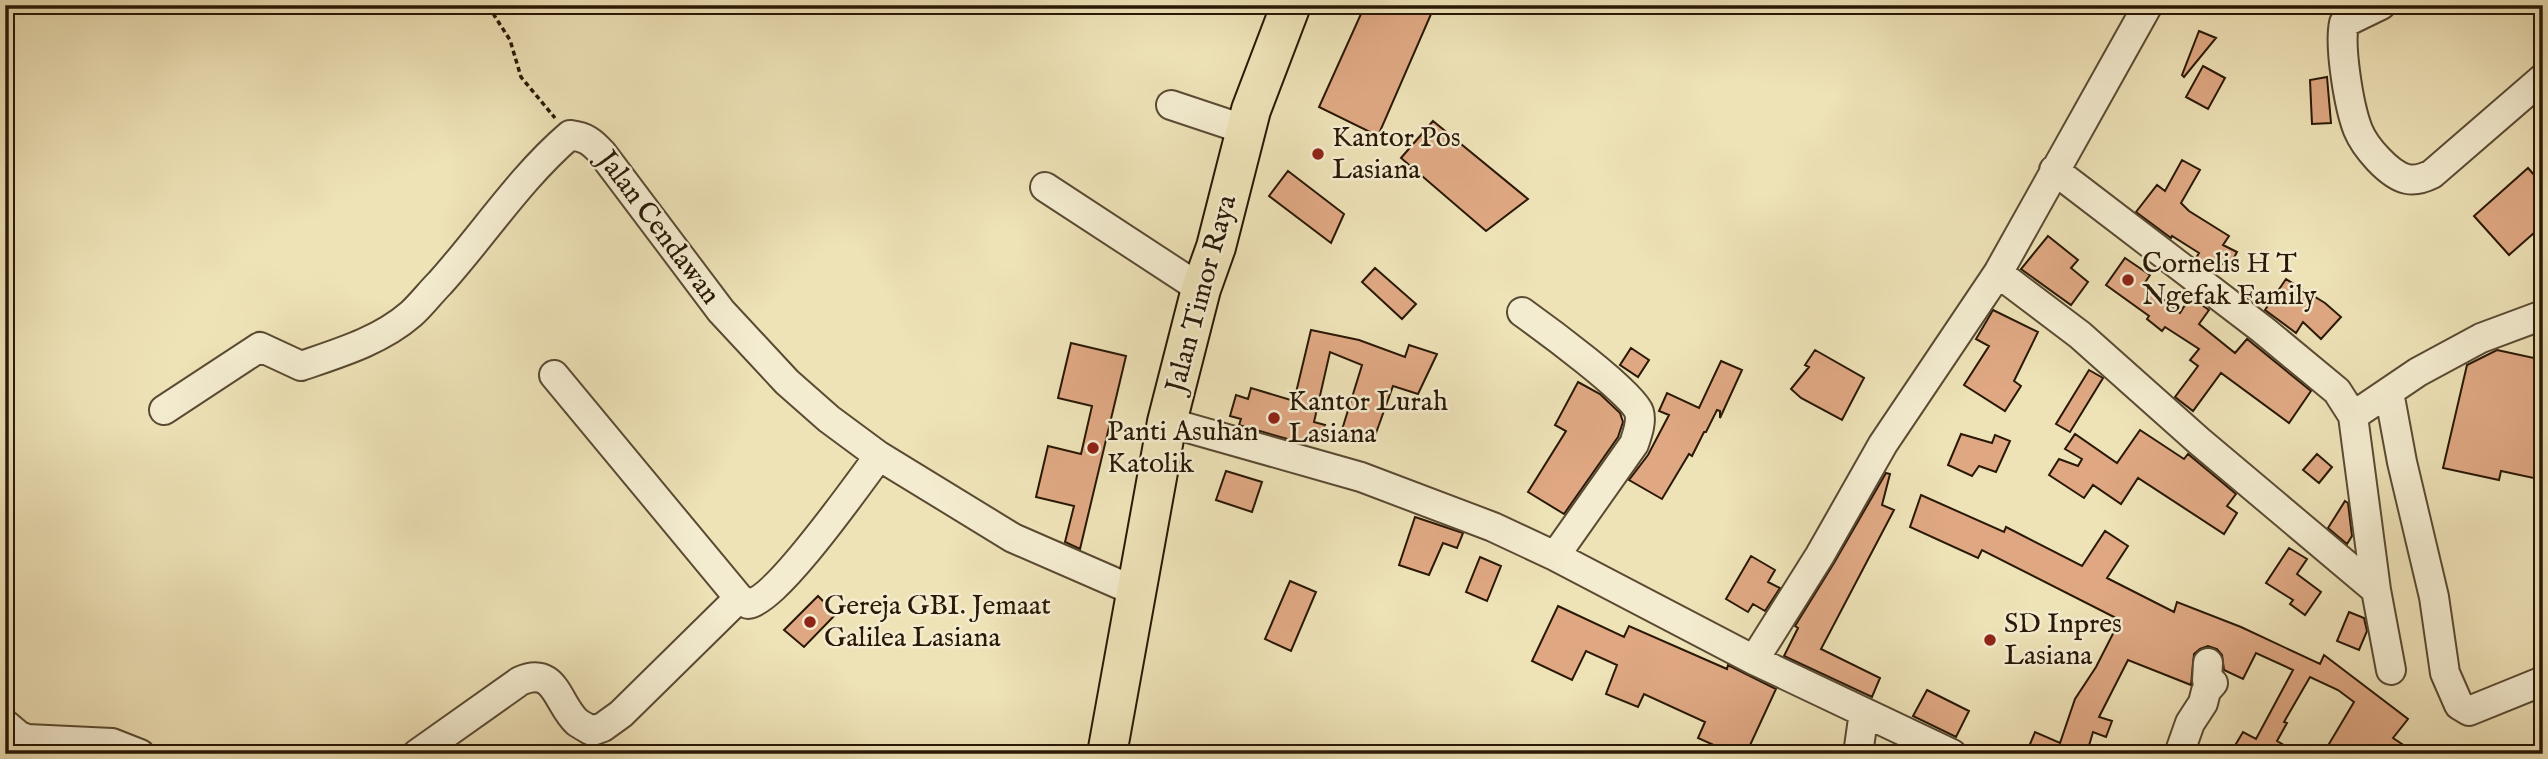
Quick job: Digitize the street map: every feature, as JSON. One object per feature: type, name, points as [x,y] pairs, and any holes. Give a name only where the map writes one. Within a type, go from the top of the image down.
[{"type":"highway","name":"Jalan Timor Raya","points":[[1107,754],[1167,422],[1246,130],[1276,40],[1291,5]]},
{"type":"street","points":[[1754,660],[1821,555],[1883,444],[1998,273],[2148,5]]},
{"type":"street","points":[[2381,5],[2344,23],[2346,68],[2351,102],[2362,138],[2388,168],[2400,177],[2420,180],[2432,174],[2543,78]]},
{"type":"street","points":[[1171,105],[1246,130]]},
{"type":"street","name":"Jalan Cendawan","points":[[164,410],[260,347],[301,366],[358,346],[395,326],[411,314],[461,259],[519,187],[570,135],[591,141],[721,311],[787,382],[829,419],[879,456],[1013,538],[1137,592]]},
{"type":"street","points":[[2054,170],[2337,391],[2353,416],[2376,590],[2391,670]]},
{"type":"street","points":[[1045,187],[1201,289]]},
{"type":"street","points":[[1998,273],[2080,335],[2199,441],[2376,590]]},
{"type":"street","points":[[1522,312],[1572,348],[1639,411],[1640,423],[1634,444],[1555,556]]},
{"type":"street","points":[[2353,416],[2418,372],[2481,338],[2543,314]]},
{"type":"street","points":[[554,375],[739,598],[748,604],[754,603],[772,589],[815,539],[879,456]]},
{"type":"street","points":[[2389,393],[2434,597],[2445,673],[2459,705],[2469,711],[2543,681]]},
{"type":"street","points":[[1167,422],[1361,477],[1493,527],[1555,556],[1754,660],[1952,754]]},
{"type":"street","points":[[417,754],[531,676],[539,676],[556,690],[576,721],[592,731],[603,727],[621,714],[739,598]]},
{"type":"street","points":[[2179,754],[2190,723],[2213,683],[2207,680],[2208,663]]},
{"type":"street","points":[[1858,754],[1864,712]]},
{"type":"street","points":[[5,724],[27,739],[111,743],[140,754]]},
{"type":"path","points":[[492,5],[494,15],[510,40],[521,77],[570,135]]},
{"type":"building","points":[[1365,5],[1435,5],[1378,136],[1319,107]]},
{"type":"building","points":[[2199,31],[2216,38],[2184,77],[2182,75]]},
{"type":"building","points":[[2203,66],[2225,78],[2208,109],[2186,97]]},
{"type":"building","points":[[2327,77],[2331,123],[2312,124],[2310,80]]},
{"type":"building","points":[[1433,121],[1528,199],[1486,231],[1401,158]]},
{"type":"building","points":[[2182,160],[2200,170],[2181,203],[2229,236],[2223,245],[2237,252],[2229,267],[2221,263],[2215,272],[2196,258],[2199,253],[2172,236],[2171,238],[2136,212],[2157,185],[2165,191]]},
{"type":"building","points":[[2528,168],[2543,185],[2543,225],[2509,255],[2474,216]]},
{"type":"building","points":[[1288,171],[1344,214],[1331,243],[1269,196]]},
{"type":"building","points":[[2048,236],[2078,260],[2071,268],[2088,282],[2071,305],[2021,269]]},
{"type":"building","points":[[2125,258],[2150,275],[2144,284],[2180,313],[2190,297],[2209,310],[2199,324],[2235,353],[2247,339],[2311,391],[2289,423],[2221,373],[2193,411],[2175,397],[2198,366],[2190,360],[2199,349],[2165,327],[2162,331],[2147,319],[2149,316],[2106,285]]},
{"type":"building","points":[[1375,268],[1416,304],[1402,319],[1362,282]]},
{"type":"building","points":[[2286,279],[2325,303],[2341,317],[2321,339],[2303,322],[2296,333],[2265,310]]},
{"type":"building","points":[[1993,310],[2038,332],[2014,381],[2021,386],[2005,411],[1964,385],[1989,346],[1976,339]]},
{"type":"building","points":[[1311,330],[1359,340],[1405,357],[1409,345],[1437,354],[1418,394],[1393,386],[1376,433],[1370,431],[1367,439],[1359,435],[1357,441],[1341,433],[1362,365],[1330,352],[1314,422],[1325,425],[1320,440],[1307,437],[1305,444],[1239,425],[1241,419],[1230,416],[1236,395],[1248,399],[1251,388],[1294,401]]},
{"type":"building","name":"Panti Asuhan Katolik","points":[[1071,343],[1126,356],[1080,549],[1065,542],[1074,506],[1036,497],[1048,446],[1081,454],[1092,406],[1058,398]]},
{"type":"building","points":[[1631,348],[1649,360],[1638,377],[1620,365]]},
{"type":"building","points":[[1815,350],[1864,378],[1842,420],[1801,398],[1791,389],[1809,367],[1805,365]]},
{"type":"building","points":[[2497,350],[2543,360],[2543,480],[2501,471],[2499,480],[2443,468],[2467,365]]},
{"type":"building","points":[[1721,361],[1742,370],[1720,418],[1720,411],[1717,410],[1692,456],[1689,454],[1662,499],[1629,480],[1648,455],[1669,415],[1659,411],[1667,393],[1699,408]]},
{"type":"building","points":[[2089,370],[2103,378],[2070,432],[2056,424]]},
{"type":"building","points":[[1578,382],[1600,394],[1620,413],[1623,422],[1618,437],[1564,514],[1528,492],[1566,431],[1555,425]]},
{"type":"building","points":[[2140,430],[2184,459],[2188,454],[2236,494],[2227,506],[2237,513],[2224,534],[2138,478],[2121,504],[2093,485],[2084,498],[2049,475],[2059,459],[2078,466],[2082,459],[2065,449],[2075,434],[2117,463]]},
{"type":"building","points":[[1961,434],[1992,443],[1995,435],[2010,441],[1996,472],[1979,466],[1972,476],[1948,465]]},
{"type":"building","points":[[2317,454],[2332,467],[2319,483],[2303,470]]},
{"type":"building","points":[[1226,471],[1262,482],[1252,512],[1216,500]]},
{"type":"building","points":[[1886,473],[1890,474],[1882,505],[1894,510],[1821,649],[1880,678],[1872,697],[1784,656],[1798,628],[1795,626]]},
{"type":"building","points":[[1921,495],[2004,532],[2006,527],[2082,566],[2105,531],[2128,546],[2107,578],[2174,612],[2177,602],[2241,627],[2320,664],[2324,655],[2408,719],[2393,738],[2417,754],[2323,754],[2354,702],[2338,690],[2310,677],[2284,722],[2287,723],[2277,741],[2299,754],[2230,754],[2243,732],[2256,739],[2293,670],[2256,653],[2243,679],[2224,670],[2222,655],[2217,649],[2208,646],[2194,654],[2191,685],[2128,660],[2099,717],[2112,721],[2106,737],[2093,732],[2088,749],[2085,748],[2083,752],[2087,754],[2026,754],[2035,732],[2060,743],[2075,699],[2096,667],[2120,620],[1982,550],[1978,558],[1910,527]]},
{"type":"building","points":[[2345,501],[2348,503],[2352,536],[2347,544],[2328,528]]},
{"type":"building","points":[[1415,517],[1463,533],[1457,548],[1443,543],[1429,575],[1399,565]]},
{"type":"building","points":[[2289,548],[2307,559],[2297,574],[2321,592],[2305,615],[2290,604],[2293,600],[2266,583]]},
{"type":"building","points":[[1751,556],[1775,570],[1768,582],[1780,588],[1765,611],[1753,604],[1748,612],[1726,599]]},
{"type":"building","points":[[1480,557],[1501,566],[1487,601],[1466,592]]},
{"type":"building","points":[[1290,581],[1316,592],[1291,651],[1265,639]]},
{"type":"building","name":"Gereja GBI. Jemaat Galilea Lasiana","points":[[818,596],[836,614],[804,647],[784,630]]},
{"type":"building","points":[[1558,606],[1624,637],[1629,626],[1727,669],[1728,665],[1776,689],[1746,754],[1724,754],[1725,750],[1698,738],[1705,722],[1644,694],[1638,707],[1606,694],[1617,665],[1586,651],[1572,680],[1532,661]]},
{"type":"building","points":[[2349,612],[2364,618],[2367,631],[2359,650],[2337,641]]},
{"type":"building","points":[[1927,690],[1969,711],[1956,737],[1913,716]]},
{"type":"place","name":"Kantor Pos Lasiana","points":[[1318,154]]},
{"type":"place","name":"Cornelis H T Ngefak Family","points":[[2128,280]]},
{"type":"place","name":"Kantor Lurah Lasiana","points":[[1274,418]]},
{"type":"place","name":"Panti Asuhan Katolik","points":[[1093,448]]},
{"type":"place","name":"Gereja GBI. Jemaat Galilea Lasiana","points":[[810,622]]},
{"type":"place","name":"SD Inpres Lasiana","points":[[1990,640]]}]
